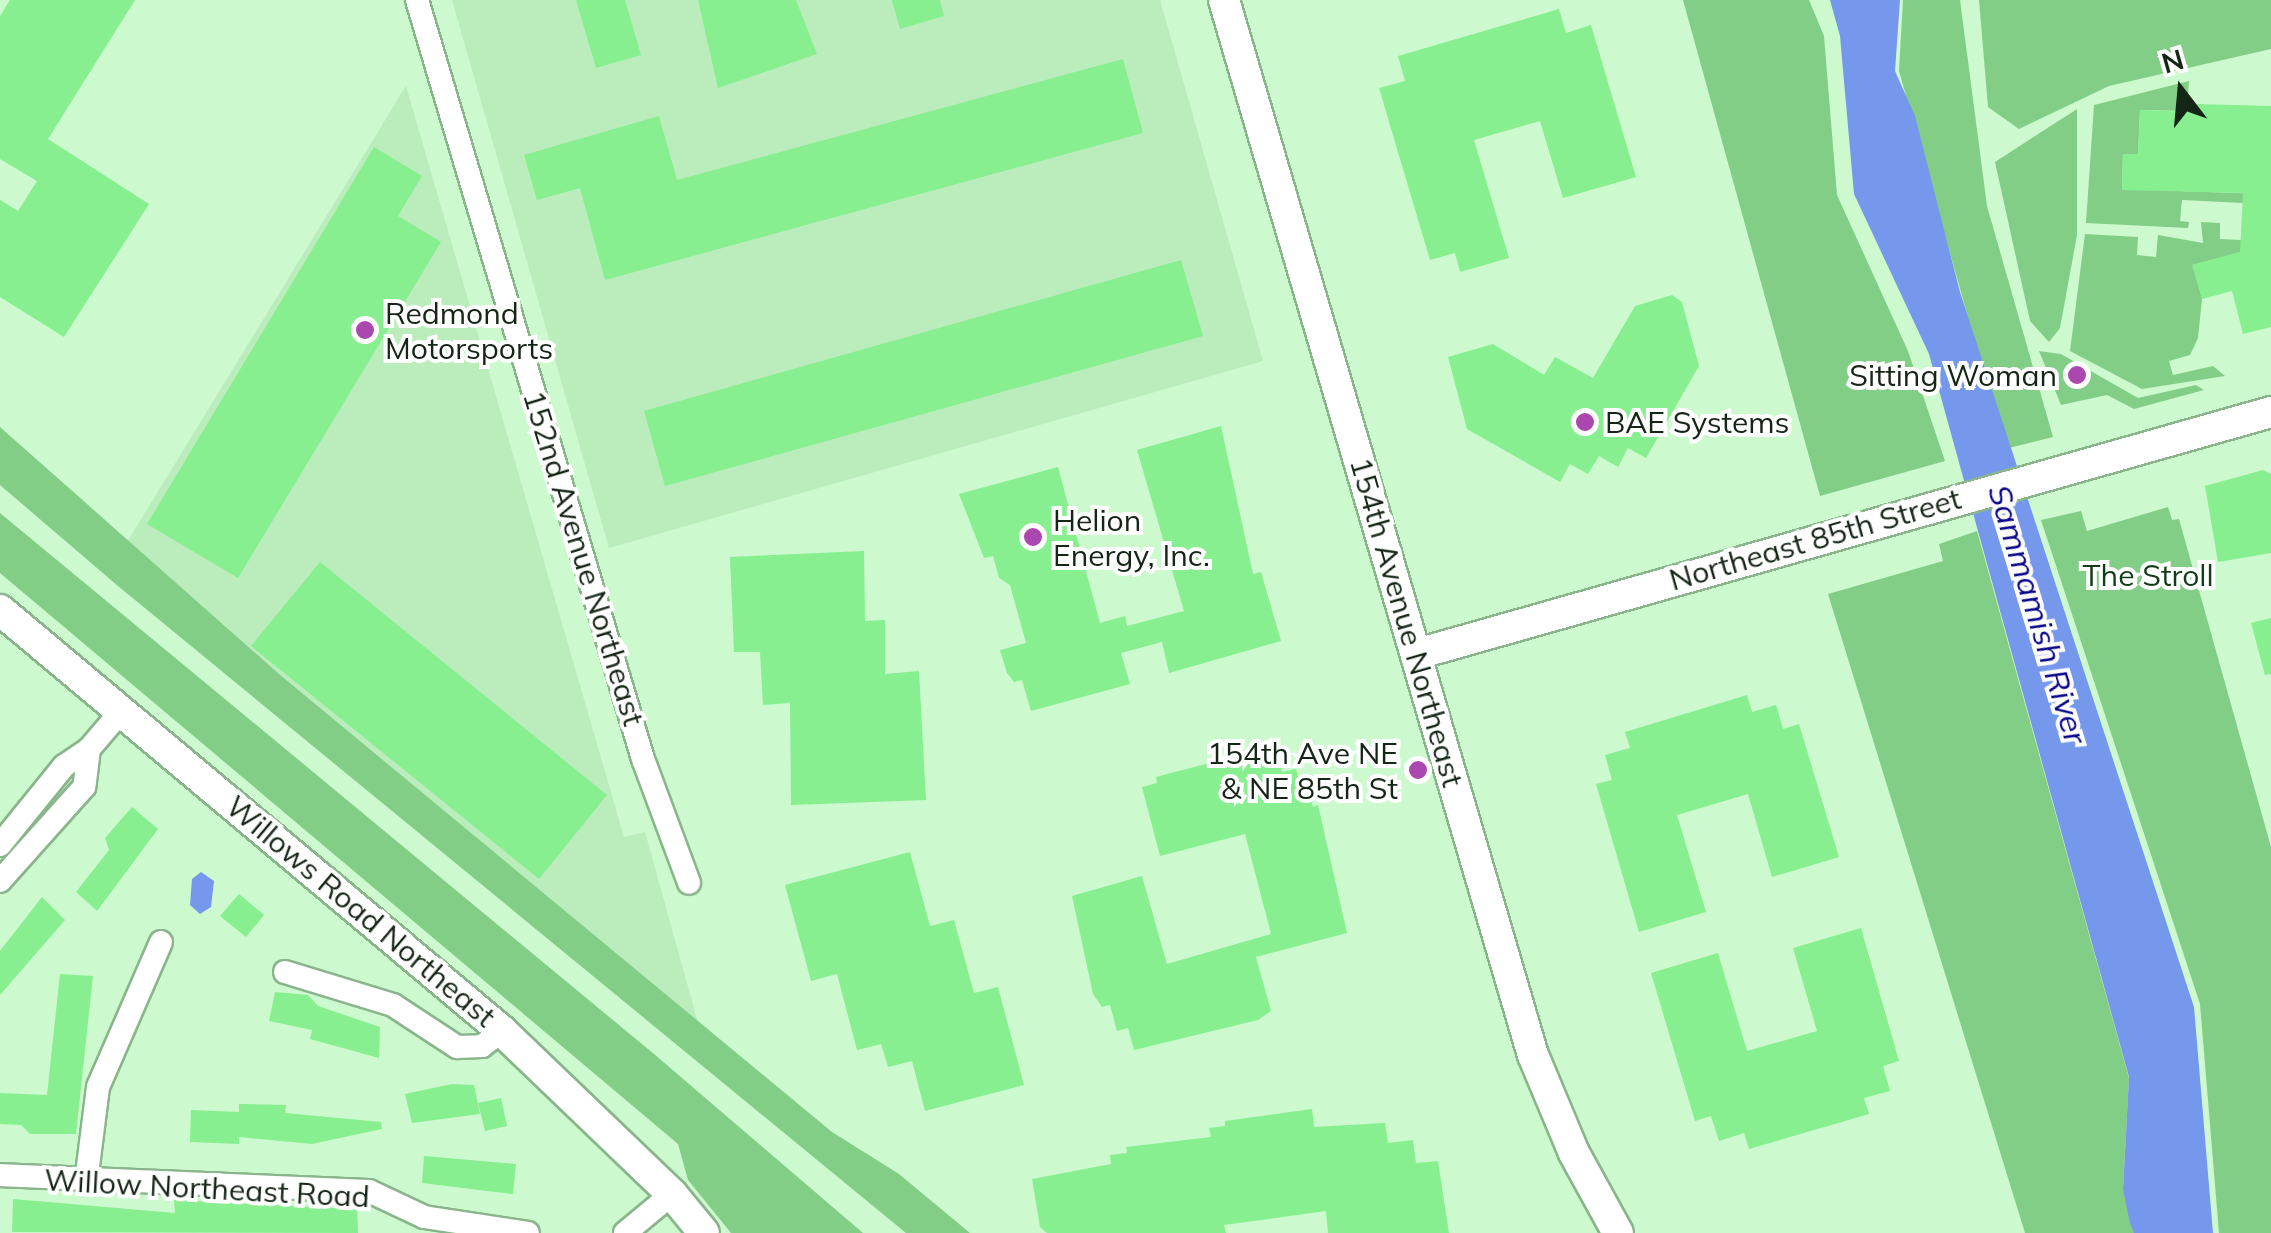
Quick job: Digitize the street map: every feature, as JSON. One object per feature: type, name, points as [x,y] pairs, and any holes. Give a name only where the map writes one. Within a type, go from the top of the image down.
[{"type":"street","name":"152nd Avenue Northeast","points":[[416,0],[644,759],[689,883]]},
{"type":"street","name":"154th Avenue Northeast","points":[[1224,0],[1533,1054],[1574,1154],[1618,1233]]},
{"type":"street","name":"Northeast 85th Street","points":[[1418,654],[2271,412]]},
{"type":"street","name":"Willows Road Northeast","points":[[0,610],[123,709],[502,1031],[672,1194],[704,1233]]},
{"type":"street","points":[[0,845],[64,766],[89,748],[123,709]]},
{"type":"street","points":[[0,880],[84,786],[89,748]]},
{"type":"street","points":[[86,1182],[98,1087],[161,942]]},
{"type":"street","points":[[285,972],[394,1006],[456,1047],[482,1046],[502,1031]]},
{"type":"street","name":"Willow Northeast Road","points":[[0,1175],[86,1182],[369,1192],[424,1216],[528,1233]]},
{"type":"street","points":[[625,1233],[672,1194]]},
{"type":"shaded area","points":[[452,0],[1160,0],[1263,361],[609,548]]},
{"type":"shaded area","points":[[406,86],[624,837],[645,832],[698,1023],[118,557]]},
{"type":"green space","points":[[1683,0],[1809,0],[1824,36],[1837,195],[1908,351],[1945,461],[1820,496]]},
{"type":"green space","points":[[1903,0],[1960,0],[1987,206],[2053,437],[2005,449],[1899,71]]},
{"type":"green space","points":[[1979,0],[2271,0],[2271,49],[2109,86],[2019,129],[1988,107]]},
{"type":"green space","points":[[2189,81],[2187,111],[2140,110],[2138,154],[2123,154],[2122,189],[2264,194],[2243,203],[2182,200],[2180,221],[2189,222],[2188,228],[2086,223],[2094,105]]},
{"type":"green space","points":[[2077,109],[2077,235],[2060,328],[2049,342],[2030,321],[1995,162]]},
{"type":"green space","points":[[2201,222],[2220,223],[2220,239],[2241,240],[2241,252],[2193,265],[2202,299],[2198,338],[2190,355],[2169,361],[2173,375],[2213,366],[2225,376],[2142,389],[2070,351],[2085,234],[2138,237],[2137,255],[2156,257],[2158,235],[2203,243]]},
{"type":"green space","points":[[2039,351],[2061,354],[2138,398],[2196,385],[2204,390],[2134,409],[2107,395],[2061,405]]},
{"type":"green space","points":[[0,427],[279,674],[832,1132],[899,1174],[970,1233],[906,1233],[118,586],[0,485]]},
{"type":"green space","name":"The Stroll","points":[[2168,507],[2172,520],[2179,519],[2271,847],[2271,1233],[2219,1233],[2200,1004],[2041,520],[2081,511],[2087,531]]},
{"type":"green space","points":[[0,513],[654,1054],[863,1233],[731,1233],[688,1180],[678,1144],[0,573]]},
{"type":"green space","points":[[1977,531],[2129,1078],[2123,1190],[2135,1233],[2025,1233],[1828,594],[1943,561],[1939,544]]},
{"type":"water","name":"Sammamish River","points":[[1830,0],[1900,0],[1895,71],[1915,116],[1960,292],[2194,1007],[2213,1233],[2134,1233],[2130,1223],[2123,1190],[2129,1077],[1929,354],[1854,194],[1840,36]]},
{"type":"water","points":[[201,872],[214,881],[211,907],[200,914],[190,905],[192,879]]},
{"type":"building","points":[[10,0],[135,0],[48,139],[149,204],[64,337],[0,297],[0,200],[18,211],[37,181],[0,159],[0,16]]},
{"type":"building","points":[[576,0],[625,0],[641,55],[596,68]]},
{"type":"building","points":[[698,0],[796,0],[817,54],[718,88]]},
{"type":"building","points":[[892,0],[940,0],[944,16],[900,29]]},
{"type":"building","points":[[1559,9],[1566,33],[1591,25],[1636,177],[1563,198],[1540,121],[1474,140],[1509,258],[1460,272],[1455,253],[1430,260],[1379,88],[1405,81],[1398,56]]},
{"type":"building","points":[[1123,59],[1143,133],[605,280],[580,188],[537,200],[524,155],[659,116],[677,180]]},
{"type":"building","points":[[2196,104],[2271,106],[2271,327],[2243,334],[2232,291],[2202,299],[2192,265],[2240,252],[2243,193],[2122,190],[2123,154],[2138,154],[2140,110],[2196,112]]},
{"type":"building","points":[[374,147],[422,176],[398,216],[441,242],[238,578],[147,524]]},
{"type":"building","points":[[1181,260],[1203,336],[665,486],[644,411]]},
{"type":"building","points":[[1672,295],[1682,302],[1699,366],[1646,458],[1628,448],[1618,467],[1599,456],[1588,474],[1570,464],[1560,482],[1467,429],[1448,357],[1493,344],[1544,375],[1555,357],[1593,378],[1635,306]]},
{"type":"building","points":[[1221,426],[1253,574],[1261,572],[1281,641],[1169,673],[1162,642],[1121,653],[1130,684],[1031,711],[1022,680],[1014,682],[1007,673],[1000,650],[1026,643],[1010,585],[999,578],[993,556],[984,558],[959,494],[1058,467],[1100,623],[1125,616],[1127,626],[1184,611],[1137,450]]},
{"type":"building","points":[[2263,470],[2271,474],[2271,553],[2218,562],[2205,486]]},
{"type":"building","points":[[864,551],[865,621],[885,620],[885,674],[919,671],[926,800],[791,805],[790,703],[763,705],[760,652],[734,652],[730,557]]},
{"type":"building","points":[[320,562],[607,795],[539,879],[251,646]]},
{"type":"building","points":[[2271,618],[2271,674],[2265,675],[2251,623]]},
{"type":"building","points":[[1747,695],[1752,712],[1776,705],[1783,729],[1799,724],[1839,857],[1772,877],[1748,794],[1677,815],[1706,912],[1639,932],[1596,784],[1612,780],[1605,755],[1630,748],[1625,732]]},
{"type":"building","points":[[1259,750],[1261,757],[1277,752],[1282,772],[1296,769],[1302,792],[1309,790],[1313,807],[1318,805],[1347,933],[1256,957],[1271,1011],[1258,1020],[1134,1050],[1128,1028],[1117,1031],[1110,1005],[1102,1007],[1093,994],[1072,896],[1142,876],[1167,964],[1271,934],[1245,834],[1160,856],[1142,787],[1157,783],[1156,777]]},
{"type":"building","points":[[132,807],[158,829],[97,911],[76,892],[109,850],[105,838]]},
{"type":"building","points":[[910,852],[930,926],[954,920],[974,993],[998,987],[1024,1085],[925,1111],[912,1061],[888,1067],[881,1044],[857,1050],[837,974],[811,981],[785,885]]},
{"type":"building","points":[[239,894],[264,915],[246,937],[220,916]]},
{"type":"building","points":[[42,897],[65,920],[0,995],[0,951]]},
{"type":"building","points":[[1861,928],[1899,1061],[1883,1066],[1890,1091],[1864,1098],[1869,1114],[1749,1149],[1744,1133],[1719,1141],[1711,1116],[1695,1121],[1651,973],[1718,953],[1747,1051],[1817,1031],[1793,948]]},
{"type":"building","points":[[60,974],[93,976],[76,1134],[30,1134],[21,1125],[0,1124],[0,1093],[47,1095]]},
{"type":"building","points":[[275,992],[308,995],[318,1006],[380,1027],[379,1058],[310,1039],[312,1030],[269,1021]]},
{"type":"building","points":[[452,1084],[474,1085],[480,1114],[412,1123],[405,1094]]},
{"type":"building","points":[[501,1098],[507,1126],[485,1131],[478,1103]]},
{"type":"building","points":[[239,1104],[286,1105],[285,1113],[381,1122],[382,1129],[312,1144],[239,1137],[239,1144],[190,1142],[191,1110],[239,1112]]},
{"type":"building","points":[[1312,1109],[1314,1127],[1385,1123],[1388,1143],[1413,1140],[1416,1163],[1438,1161],[1449,1233],[1328,1233],[1326,1211],[1224,1225],[1226,1233],[1047,1233],[1040,1227],[1032,1179],[1111,1164],[1110,1155],[1127,1153],[1126,1147],[1211,1137],[1209,1128],[1225,1126],[1225,1121]]},
{"type":"building","points":[[424,1156],[516,1164],[513,1194],[422,1183]]},
{"type":"building","points":[[13,1199],[175,1213],[174,1200],[357,1209],[358,1233],[12,1232]]},
{"type":"place","name":"Redmond Motorsports","points":[[365,330]]},
{"type":"place","name":"Sitting Woman","points":[[2077,375]]},
{"type":"place","name":"BAE Systems","points":[[1585,422]]},
{"type":"place","name":"Helion Energy, Inc.","points":[[1033,537]]},
{"type":"place","name":"154th Ave NE & NE 85th St","points":[[1418,770]]}]
